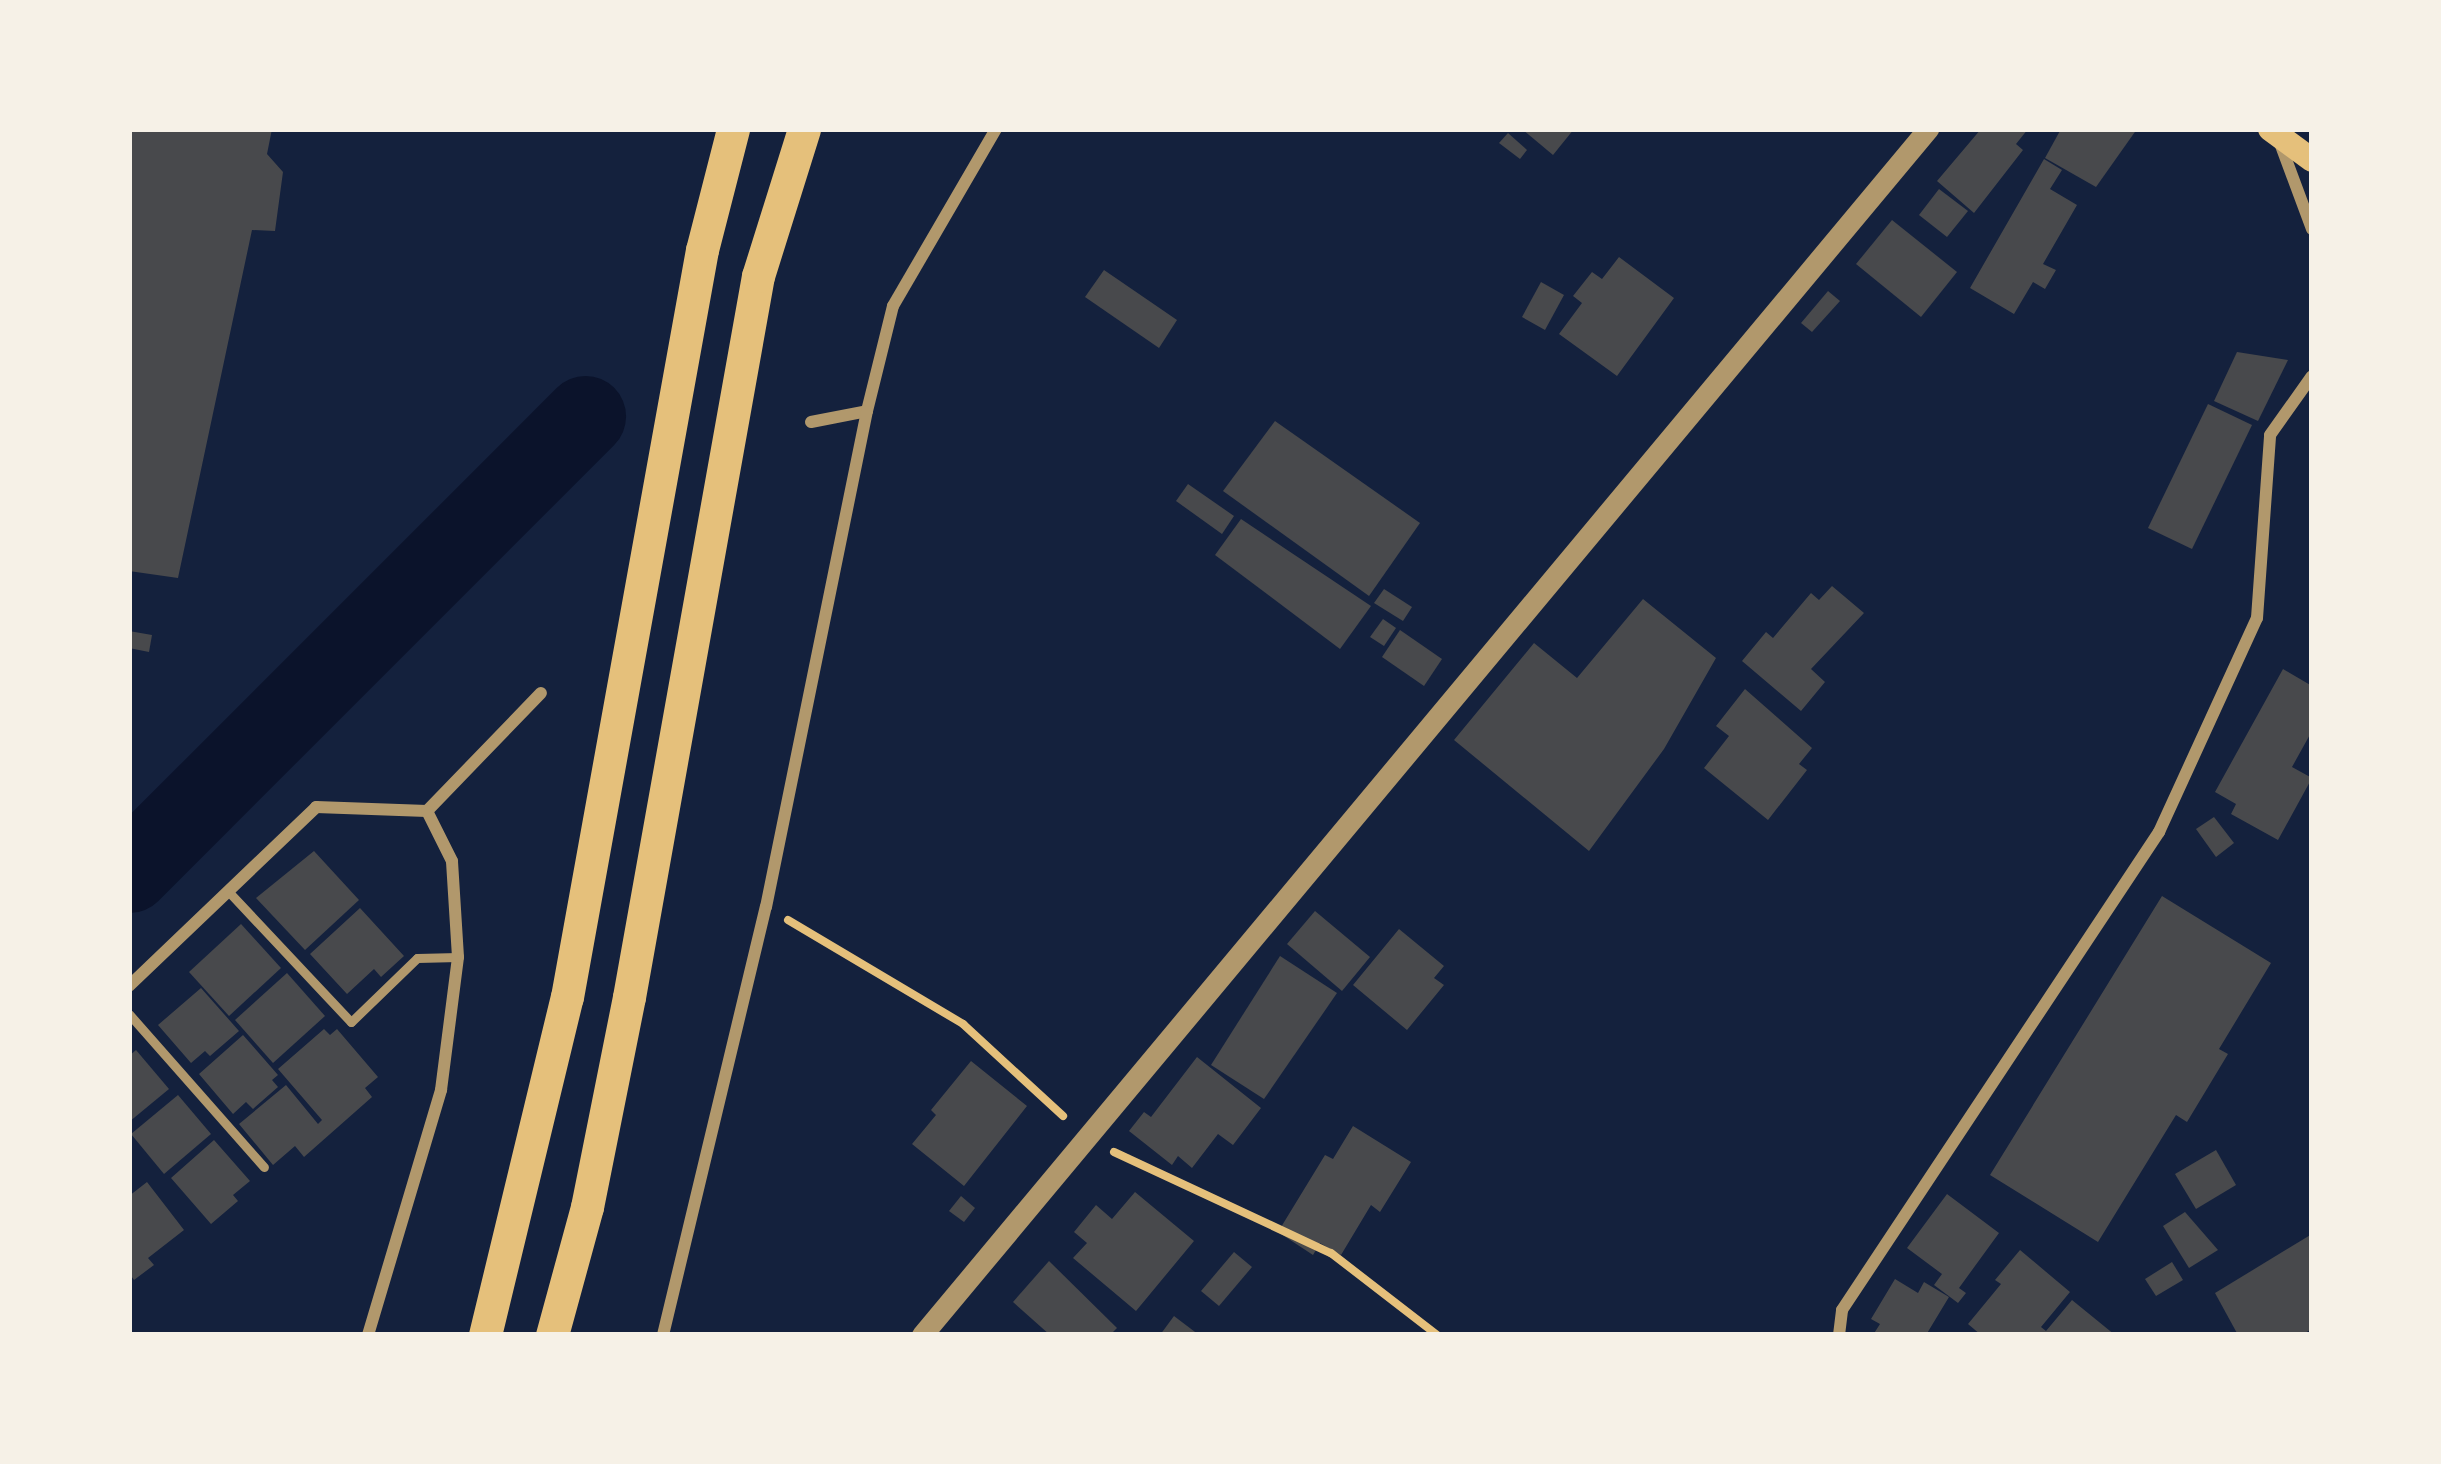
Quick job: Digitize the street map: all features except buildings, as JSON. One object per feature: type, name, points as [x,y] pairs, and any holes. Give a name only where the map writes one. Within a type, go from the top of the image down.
[{"type":"highway","points":[[485,1335],[566,997],[702,250],[733,129]]},
{"type":"highway","points":[[552,1335],[586,1207],[624,1020],[758,276],[804,129]]},
{"type":"main road","points":[[2274,132],[2312,160]]},
{"type":"street","points":[[663,1335],[766,908],[867,411],[893,306],[996,129]]},
{"type":"street","points":[[922,1335],[1090,1140],[1928,129]]},
{"type":"street","points":[[2274,132],[2312,229]]},
{"type":"street","points":[[1839,1335],[1842,1310],[2159,832],[2257,618],[2270,435],[2312,376]]},
{"type":"street","points":[[811,422],[867,411]]},
{"type":"street","points":[[129,986],[316,807],[427,811],[541,692]]},
{"type":"street","points":[[368,1335],[441,1090],[458,957],[452,860],[427,811]]},
{"type":"lane","points":[[227,890],[351,1022],[417,958],[458,957]]},
{"type":"lane","points":[[129,1014],[264,1167]]},
{"type":"path","points":[[766,908],[962,1024],[1090,1140],[1331,1253],[1438,1335]]},
{"type":"waterway","points":[[129,872],[585,416]]}]
